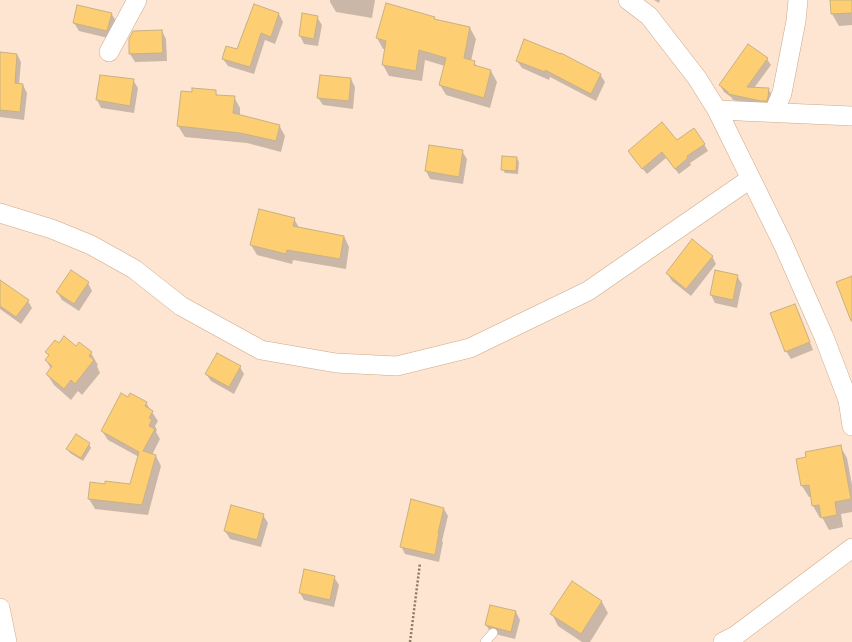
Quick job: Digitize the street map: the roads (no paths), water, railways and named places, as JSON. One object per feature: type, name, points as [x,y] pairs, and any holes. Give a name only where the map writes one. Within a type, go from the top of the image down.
[{"type":"street","points":[[109,52],[137,0]]},
{"type":"street","points":[[628,0],[649,16],[697,78],[716,110],[783,244],[824,337],[848,400],[852,426]]},
{"type":"street","points":[[774,112],[782,93],[796,21],[798,0]]},
{"type":"street","points":[[716,110],[852,116]]},
{"type":"street","points":[[0,213],[52,229],[90,245],[134,269],[181,306],[261,350],[336,363],[397,366],[470,348],[588,291],[750,179]]},
{"type":"street","points":[[723,642],[736,636],[852,548]]},
{"type":"street","points":[[0,608],[7,642]]},
{"type":"lane","points":[[485,642],[493,633]]}]
